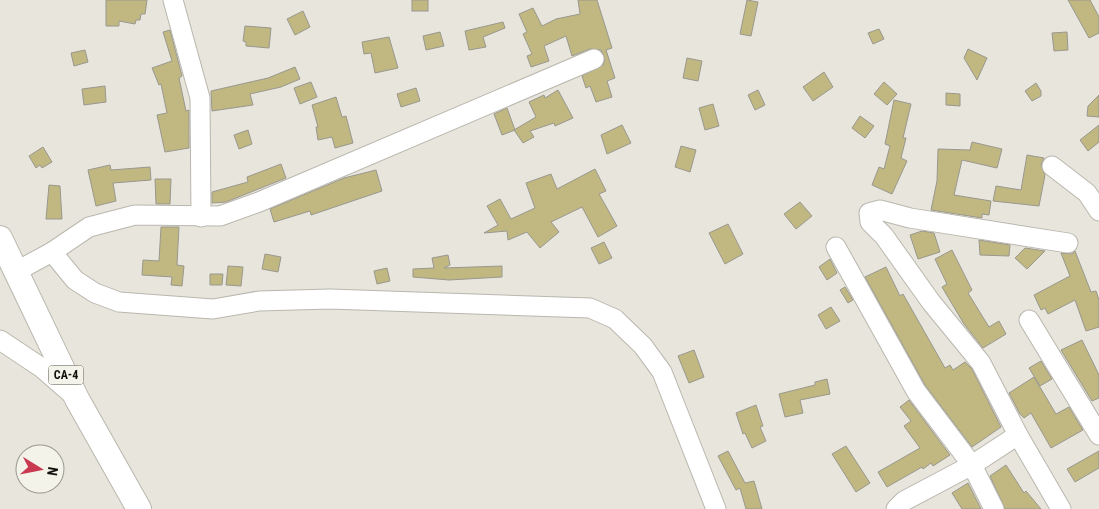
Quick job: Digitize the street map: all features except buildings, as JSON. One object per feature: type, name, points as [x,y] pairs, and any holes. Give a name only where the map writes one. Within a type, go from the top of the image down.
[{"type":"main road","name":"CA-4","points":[[0,238],[77,399],[139,509]]},
{"type":"street","points":[[173,0],[200,98],[201,217]]},
{"type":"street","points":[[17,271],[52,252],[89,227],[136,215],[220,216],[259,202],[594,59]]},
{"type":"street","points":[[1052,166],[1087,192],[1099,211]]},
{"type":"street","points":[[1061,509],[1018,435],[981,363],[932,302],[884,236],[870,222],[868,213],[880,210],[910,218],[1068,243]]},
{"type":"street","points":[[836,247],[916,390],[972,465],[994,509]]},
{"type":"street","points":[[52,252],[75,280],[95,293],[119,302],[213,309],[259,300],[330,298],[590,308],[615,319],[643,346],[662,372],[716,509]]},
{"type":"street","points":[[1029,320],[1099,435]]},
{"type":"street","points":[[0,340],[42,368],[77,399]]},
{"type":"street","points":[[896,509],[904,501],[972,465],[1018,435]]}]
